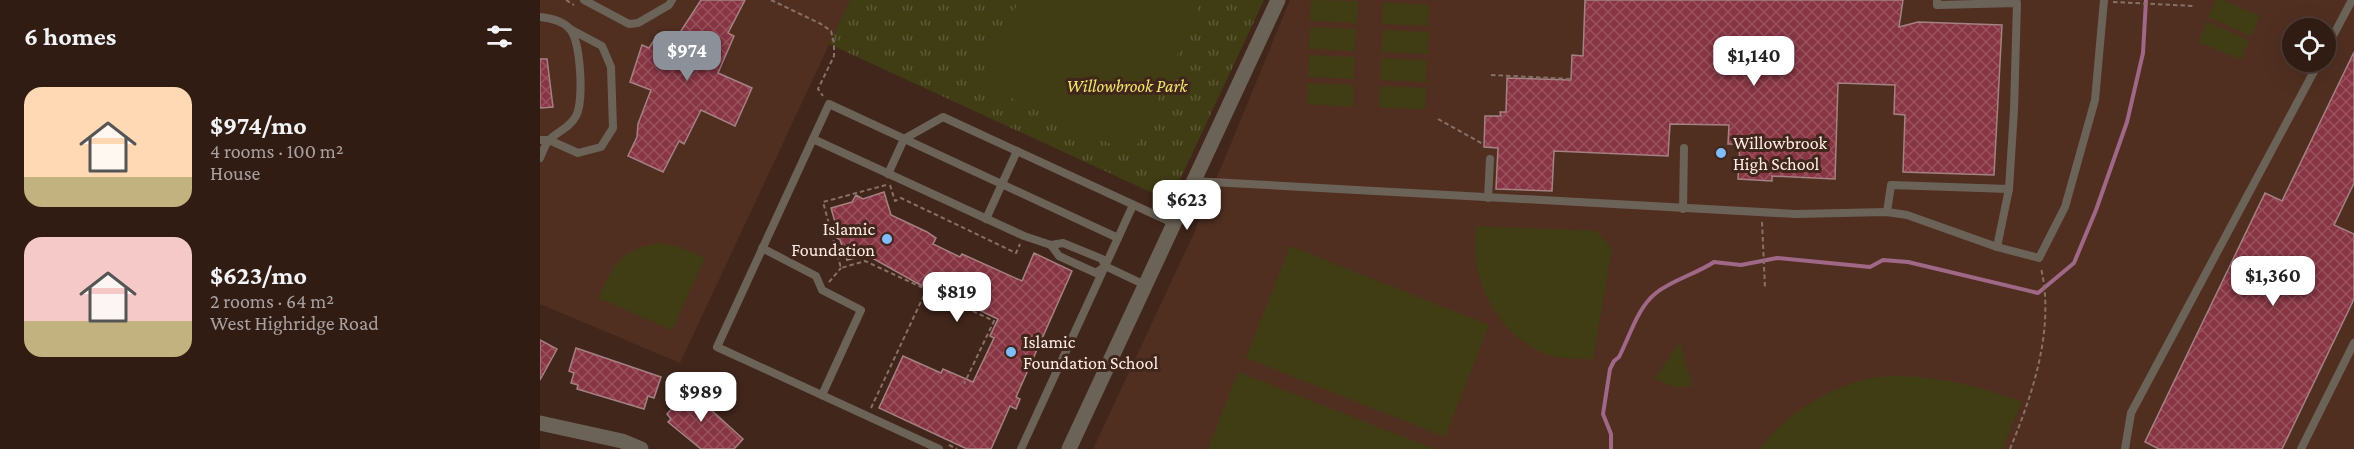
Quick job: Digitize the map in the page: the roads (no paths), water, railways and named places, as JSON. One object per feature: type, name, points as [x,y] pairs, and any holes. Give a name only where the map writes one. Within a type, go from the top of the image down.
[{"type":"street","points":[[1069,449],[1278,0]]},
{"type":"street","points":[[540,423],[622,441],[641,449]]},
{"type":"lane","points":[[584,0],[629,24],[638,23],[669,5],[672,0]]},
{"type":"lane","points":[[1936,0],[1937,5],[2017,3],[2009,189],[1997,247]]},
{"type":"lane","points":[[2336,30],[2352,0]]},
{"type":"lane","points":[[1192,181],[1761,213],[1887,212],[1907,215],[1997,247],[2039,258],[2065,207],[2095,100],[2104,1]]},
{"type":"lane","points":[[540,17],[552,18],[602,46],[611,67],[613,128],[601,147],[578,153],[544,140]]},
{"type":"lane","points":[[540,158],[544,140],[565,129],[576,117],[581,101],[577,49],[570,29]]},
{"type":"lane","points":[[2126,449],[2131,413],[2314,72]]},
{"type":"lane","points":[[942,446],[717,347],[829,104],[1118,238]]},
{"type":"lane","points":[[888,174],[904,139],[943,117],[1173,223]]},
{"type":"lane","points":[[813,139],[1024,236],[1051,245],[1063,243],[1102,259],[1105,266],[1144,285]]},
{"type":"lane","points":[[1683,209],[1684,148]]},
{"type":"lane","points":[[986,219],[1017,151]]},
{"type":"lane","points":[[1488,198],[1490,159]]},
{"type":"lane","points":[[1887,212],[1891,185],[2009,189]]},
{"type":"lane","points":[[1020,449],[1133,205]]},
{"type":"lane","points":[[1051,245],[1059,256],[1096,273],[1105,266]]},
{"type":"lane","points":[[762,248],[816,276],[822,290],[861,310],[822,395]]},
{"type":"lane","points":[[2301,449],[2354,343]]},
{"type":"waterway","points":[[1611,449],[1611,434],[1603,414],[1610,369],[1619,357],[1639,314],[1649,299],[1662,288],[1714,262],[1741,265],[1777,258],[1870,267],[1883,260],[1908,262],[2038,293],[2074,263],[2096,210],[2127,122],[2143,53],[2146,0]]},
{"type":"place","name":"Willowbrook High School","points":[[1721,153]]},
{"type":"place","name":"Islamic Foundation","points":[[887,239]]},
{"type":"place","name":"Islamic Foundation School","points":[[1011,352]]},
{"type":"park label","name":"Willowbrook Park","points":[[1127,86]]}]
